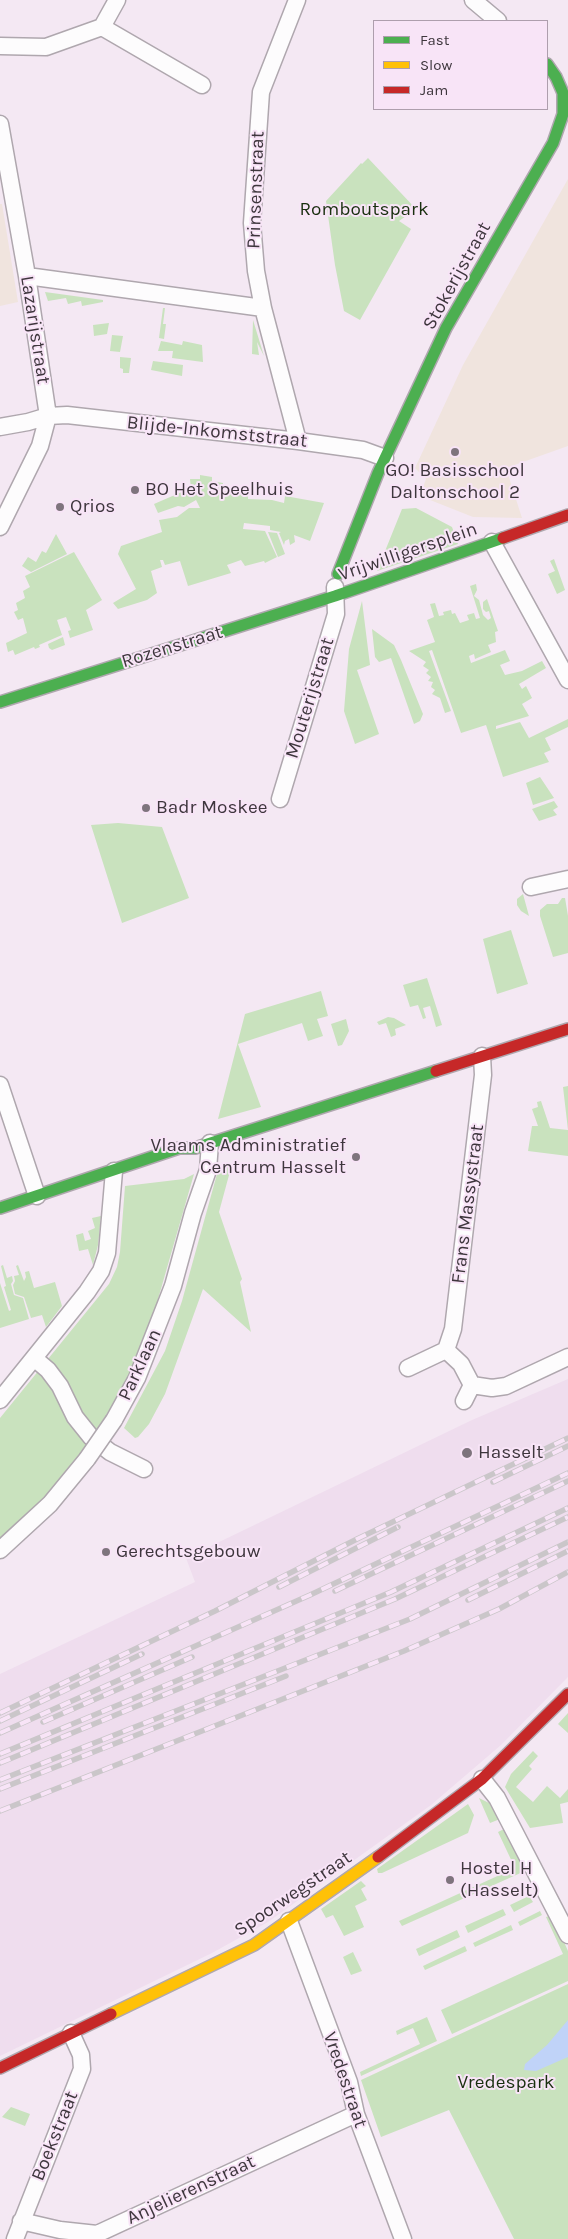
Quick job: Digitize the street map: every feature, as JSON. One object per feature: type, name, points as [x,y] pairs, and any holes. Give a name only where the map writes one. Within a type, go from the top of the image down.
[{"type":"street","points":[[0,46],[46,47],[102,26],[117,0]]},
{"type":"street","name":"Prinsenstraat","points":[[297,0],[261,92],[252,223],[256,271],[263,308],[298,441]]},
{"type":"street","points":[[473,0],[497,20]]},
{"type":"street","points":[[102,26],[202,85]]},
{"type":"street","points":[[548,65],[566,92]]},
{"type":"street","name":"Stokerijstraat","points":[[336,586],[384,458],[446,328],[553,143],[563,114],[566,92]]},
{"type":"street","name":"Lazarijstraat","points":[[0,124],[27,276],[48,416],[40,446],[0,527]]},
{"type":"street","points":[[27,276],[263,308]]},
{"type":"street","name":"Blijde-Inkomststraat","points":[[0,427],[48,416],[67,415],[298,441],[363,450],[384,458]]},
{"type":"street","name":"Vrijwilligersplein","points":[[336,586],[492,542],[568,515]]},
{"type":"street","points":[[492,542],[568,680]]},
{"type":"street","name":"Rozenstraat","points":[[0,702],[336,586]]},
{"type":"street","name":"Mouterijstraat","points":[[280,799],[336,614],[336,586]]},
{"type":"street","points":[[531,887],[568,879]]},
{"type":"street","points":[[0,1208],[114,1171],[125,1165],[179,1148],[202,1146],[568,1028]]},
{"type":"street","name":"Frans Massystraat","points":[[446,1350],[453,1330],[483,1075],[482,1056]]},
{"type":"street","points":[[0,1084],[4,1113],[37,1196]]},
{"type":"street","name":"Parklaan","points":[[0,1550],[50,1504],[87,1460],[114,1420],[138,1378],[173,1286],[193,1213],[208,1170],[202,1146]]},
{"type":"street","points":[[0,1400],[88,1292],[102,1270],[107,1253],[114,1171]]},
{"type":"street","points":[[408,1368],[446,1350],[461,1364],[472,1385]]},
{"type":"street","points":[[472,1385],[492,1388],[506,1386],[568,1357]]},
{"type":"street","points":[[34,1358],[48,1370],[60,1386],[75,1417],[91,1437],[110,1452],[144,1469]]},
{"type":"street","points":[[464,1401],[472,1385]]},
{"type":"street","name":"Spoorwegstraat","points":[[0,2068],[254,1945],[429,1820],[482,1779],[568,1694]]},
{"type":"street","points":[[482,1779],[497,1798],[568,1935]]},
{"type":"street","name":"Vredestraat","points":[[289,1921],[349,2082],[356,2114],[403,2239]]},
{"type":"street","name":"Boekstraat","points":[[15,2239],[82,2070],[81,2055],[71,2033]]},
{"type":"street","name":"Anjelierenstraat","points":[[21,2221],[60,2230],[97,2234],[356,2114]]},
{"type":"shaded area","points":[[568,179],[568,446],[506,468],[522,518],[473,517],[420,496],[426,479],[415,468],[463,365]]},
{"type":"shaded area","points":[[0,204],[2,204],[18,302],[0,306]]},
{"type":"shaded area","points":[[568,1379],[568,1677],[501,1745],[431,1805],[268,1922],[212,1953],[0,2056],[0,1674],[195,1582],[186,1558],[472,1420]]},
{"type":"green space","name":"Romboutspark","points":[[368,158],[416,209],[399,221],[411,229],[360,320],[344,311],[326,201],[361,163]]},
{"type":"green space","points":[[45,292],[103,300],[103,302],[82,306],[81,301],[68,304],[66,298],[48,301]]},
{"type":"green space","points":[[163,308],[165,308],[163,324],[166,324],[164,339],[159,338]]},
{"type":"green space","points":[[253,320],[264,356],[257,342],[259,355],[252,354]]},
{"type":"green space","points":[[109,323],[107,334],[94,336],[93,325]]},
{"type":"green space","points":[[112,335],[123,336],[120,352],[110,351]]},
{"type":"green space","points":[[161,341],[182,345],[183,341],[202,345],[203,362],[172,358],[173,351],[158,351]]},
{"type":"green space","points":[[120,357],[131,358],[129,373],[123,373],[123,369],[120,368]]},
{"type":"green space","points":[[153,361],[183,365],[182,376],[151,370]]},
{"type":"green space","points":[[200,475],[212,477],[212,481],[223,483],[223,491],[248,493],[248,499],[272,500],[284,503],[285,496],[324,503],[310,541],[294,535],[295,542],[290,545],[289,539],[285,541],[284,545],[279,533],[281,532],[270,530],[270,526],[244,523],[243,529],[265,531],[277,557],[265,563],[264,561],[245,566],[241,560],[227,565],[231,573],[188,586],[180,561],[165,565],[163,560],[160,560],[162,567],[151,571],[157,593],[147,600],[118,609],[113,603],[136,589],[118,554],[121,546],[162,532],[159,520],[177,517],[189,508],[200,508],[196,500],[184,507],[178,506],[158,513],[154,504],[191,488],[190,479],[200,479]]},
{"type":"green space","points":[[416,508],[452,527],[458,544],[377,571],[402,509]]},
{"type":"green space","points":[[268,532],[277,533],[285,554],[278,557]]},
{"type":"green space","points":[[56,534],[67,554],[31,572],[22,566],[28,557],[36,562],[42,551],[46,553]]},
{"type":"green space","points":[[74,552],[102,600],[86,610],[93,630],[70,638],[68,631],[71,630],[66,617],[57,620],[62,635],[39,645],[40,647],[35,649],[34,647],[15,655],[13,650],[8,652],[6,643],[27,633],[23,618],[18,620],[14,612],[18,610],[16,603],[25,598],[23,591],[30,587],[25,576]]},
{"type":"green space","points":[[554,559],[565,590],[557,594],[548,574],[555,571],[550,561]]},
{"type":"green space","points":[[476,584],[477,590],[474,596],[479,600],[483,615],[488,620],[491,618],[489,611],[486,612],[483,609],[483,602],[487,599],[498,631],[495,632],[496,642],[488,645],[491,652],[475,659],[474,654],[469,656],[471,663],[505,650],[510,661],[500,665],[505,675],[522,671],[542,661],[546,668],[519,684],[522,689],[526,686],[532,698],[522,704],[529,716],[496,726],[496,729],[520,722],[529,738],[568,719],[568,727],[545,738],[551,750],[544,753],[549,762],[503,777],[486,725],[461,733],[432,650],[429,651],[451,711],[445,713],[440,698],[432,694],[435,690],[431,687],[433,682],[428,681],[431,677],[426,673],[429,670],[423,666],[426,662],[409,651],[435,642],[427,620],[434,617],[430,604],[435,603],[439,616],[444,615],[443,612],[451,610],[452,614],[455,613],[460,623],[469,620],[467,615],[474,613],[476,619],[480,618],[470,586]]},
{"type":"green space","points":[[362,601],[370,665],[357,670],[379,734],[355,744],[344,711],[349,649]]},
{"type":"green space","points":[[372,629],[394,645],[401,660],[423,714],[420,721],[414,724],[391,658],[379,662],[375,657]]},
{"type":"green space","points":[[63,637],[65,645],[52,650],[49,648],[48,644]]},
{"type":"green space","points":[[540,777],[554,798],[533,805],[526,783]]},
{"type":"green space","points":[[554,801],[558,807],[553,810],[557,815],[539,821],[532,809]]},
{"type":"green space","points":[[118,823],[162,827],[189,898],[122,923],[91,825]]},
{"type":"green space","points":[[523,894],[529,916],[521,911],[517,905],[517,899]]},
{"type":"green space","points":[[562,898],[565,898],[568,916],[568,953],[553,957],[540,916],[540,910],[547,904],[558,904]]},
{"type":"green space","points":[[511,930],[528,984],[497,994],[483,939]]},
{"type":"green space","points":[[427,978],[442,1025],[436,1027],[430,1006],[423,1008],[426,1018],[423,1019],[418,1005],[410,1007],[403,985]]},
{"type":"green space","points":[[321,991],[328,1016],[317,1019],[323,1036],[308,1041],[302,1023],[238,1044],[261,1107],[218,1119],[245,1014]]},
{"type":"green space","points":[[388,1017],[394,1018],[406,1025],[395,1029],[396,1035],[391,1037],[386,1023],[379,1025],[377,1022]]},
{"type":"green space","points":[[346,1019],[349,1031],[342,1045],[338,1046],[331,1024]]},
{"type":"green space","points":[[568,1086],[568,1130],[563,1087]]},
{"type":"green space","points":[[541,1101],[550,1128],[568,1130],[568,1156],[528,1151],[532,1126],[538,1126],[532,1109],[538,1107],[537,1102]]},
{"type":"green space","points":[[232,1164],[219,1212],[242,1279],[240,1282],[251,1332],[203,1289],[165,1394],[149,1424],[135,1438],[124,1428],[165,1351],[182,1301],[217,1174]]},
{"type":"green space","points":[[194,1174],[150,1327],[122,1390],[81,1455],[56,1487],[0,1541],[0,1418],[109,1284],[117,1267],[120,1252],[125,1186],[184,1179]]},
{"type":"green space","points":[[101,1216],[98,1245],[93,1265],[88,1249],[79,1251],[76,1235],[83,1233],[85,1241],[91,1239],[88,1231],[95,1228],[92,1218]]},
{"type":"green space","points":[[3,1265],[7,1278],[12,1276],[13,1281],[11,1284],[14,1295],[23,1298],[29,1319],[0,1328],[0,1283],[9,1311],[11,1310],[4,1287],[6,1286],[1,1266]]},
{"type":"green space","points":[[18,1265],[24,1281],[26,1277],[25,1272],[29,1271],[34,1288],[55,1282],[62,1306],[46,1327],[42,1315],[31,1318],[24,1297],[15,1294],[13,1285],[15,1281],[14,1276],[19,1275],[16,1266]]},
{"type":"green space","points":[[568,1713],[568,1733],[558,1724]]},
{"type":"green space","points":[[533,1751],[538,1756],[529,1766],[532,1769],[516,1787],[533,1802],[547,1786],[560,1798],[568,1789],[568,1802],[560,1804],[563,1823],[530,1828],[505,1787],[511,1774]]},
{"type":"green space","points":[[479,1798],[489,1803],[500,1819],[490,1823]]},
{"type":"green space","points":[[468,1804],[474,1815],[468,1833],[382,1873],[378,1873],[377,1869]]},
{"type":"green space","points":[[504,1829],[525,1871],[402,1926],[399,1921],[515,1868],[498,1832]]},
{"type":"green space","points":[[361,1881],[366,1886],[361,1889],[367,1900],[355,1906],[364,1927],[344,1936],[333,1915],[326,1918],[321,1909]]},
{"type":"green space","points":[[529,1896],[533,1902],[514,1912],[510,1905]]},
{"type":"green space","points":[[503,1909],[506,1915],[468,1933],[465,1926]]},
{"type":"green space","points":[[540,1911],[542,1915],[520,1926],[518,1922]]},
{"type":"green space","points":[[552,1915],[568,1951],[568,1981],[452,2034],[441,2010],[563,1954],[546,1917]]},
{"type":"green space","points":[[511,1925],[513,1930],[475,1947],[473,1943]]},
{"type":"green space","points":[[457,1930],[460,1937],[419,1956],[416,1949]]},
{"type":"green space","points":[[465,1946],[467,1951],[425,1970],[423,1966]]},
{"type":"green space","points":[[353,1952],[362,1971],[351,1975],[343,1957]]},
{"type":"green space","name":"Vredespark","points":[[568,1984],[568,2239],[514,2239],[449,2110],[381,2137],[361,2080]]},
{"type":"green space","points":[[427,2017],[437,2041],[361,2076],[360,2072],[420,2044],[413,2028],[397,2035],[396,2031]]},
{"type":"green space","points":[[11,2107],[30,2114],[25,2126],[2,2117]]},
{"type":"water","points":[[568,2020],[568,2057],[536,2071],[524,2070],[525,2064],[547,2045]]},
{"type":"railway","points":[[0,1713],[215,1611],[357,1539],[568,1438]]},
{"type":"railway","points":[[493,1482],[568,1446]]},
{"type":"railway","points":[[0,1733],[310,1595],[568,1473]]},
{"type":"railway","points":[[335,1591],[568,1481]]},
{"type":"railway","points":[[0,1754],[391,1592],[568,1508]]},
{"type":"railway","points":[[0,1763],[395,1599],[568,1517]]},
{"type":"railway","points":[[279,1587],[398,1527]]},
{"type":"railway","points":[[0,1780],[410,1619],[568,1542]]},
{"type":"railway","points":[[468,1600],[568,1551]]},
{"type":"railway","points":[[0,1811],[404,1651],[499,1609],[568,1572]]},
{"type":"railway","points":[[0,1721],[142,1654]]},
{"type":"railway","points":[[43,1722],[192,1657]]},
{"type":"railway","points":[[0,1789],[286,1676]]},
{"type":"traffic: fast","points":[[338,574],[378,473],[446,328],[553,143],[563,114],[563,93],[556,77],[548,65]]},
{"type":"traffic: fast","points":[[0,702],[335,596],[503,538]]},
{"type":"traffic: fast","points":[[0,1208],[179,1148],[195,1148],[436,1071]]},
{"type":"traffic: slow","points":[[111,2014],[254,1945],[378,1857]]},
{"type":"traffic: jam","points":[[503,538],[568,515]]},
{"type":"traffic: jam","points":[[436,1071],[568,1029]]},
{"type":"traffic: jam","points":[[378,1857],[482,1779],[568,1694]]},
{"type":"traffic: jam","points":[[0,2068],[111,2014]]},
{"type":"place","name":"GO! Basisschool Daltonschool 2","points":[[455,452]]},
{"type":"place","name":"BO Het Speelhuis","points":[[135,490]]},
{"type":"place","name":"Qrios","points":[[60,507]]},
{"type":"place","name":"Badr Moskee","points":[[146,808]]},
{"type":"place","name":"Vlaams Administratief Centrum Hasselt","points":[[356,1157]]},
{"type":"place","name":"Hasselt","points":[[467,1453]]},
{"type":"place","name":"Gerechtsgebouw","points":[[106,1552]]},
{"type":"place","name":"Hostel H (Hasselt)","points":[[450,1880]]}]
